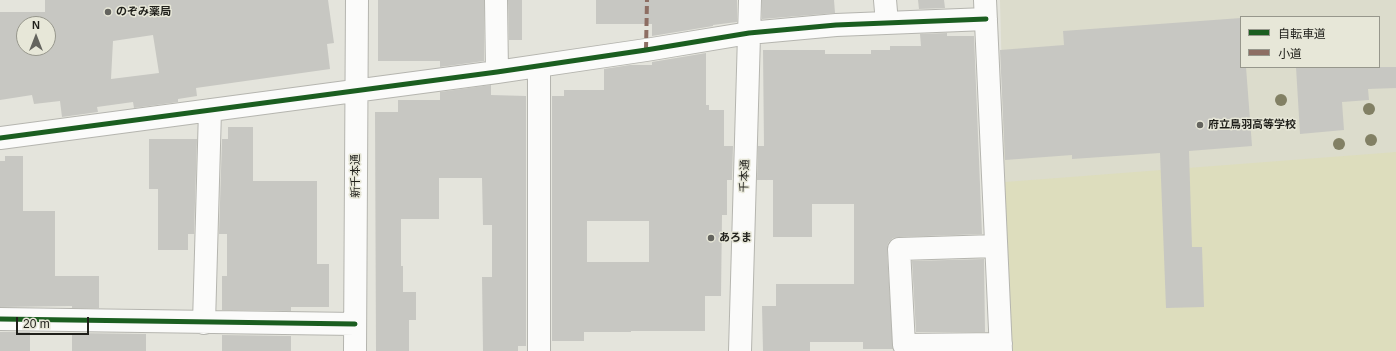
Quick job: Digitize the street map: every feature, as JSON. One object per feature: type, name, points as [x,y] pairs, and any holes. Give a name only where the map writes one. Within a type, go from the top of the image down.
[{"type":"street","name":"新千本通","points":[[355,351],[357,0]]},
{"type":"street","points":[[496,0],[497,72]]},
{"type":"street","name":"千本通","points":[[740,351],[750,0]]},
{"type":"street","points":[[885,0],[887,23]]},
{"type":"street","points":[[0,138],[497,72],[749,33],[836,25],[887,23],[985,9],[1001,348],[904,345],[899,249],[996,246]]},
{"type":"street","points":[[539,66],[539,351]]},
{"type":"street","points":[[204,323],[210,110]]},
{"type":"street","points":[[0,318],[204,323],[355,324]]},
{"type":"shaded area","name":"府立鳥羽高等学校","points":[[1000,0],[1396,0],[1396,351],[1009,351]]},
{"type":"green space","points":[[1396,152],[1396,351],[1009,351],[1005,182]]},
{"type":"building","points":[[45,0],[328,0],[334,43],[327,44],[330,69],[196,88],[197,96],[178,99],[178,102],[134,108],[133,102],[97,107],[98,112],[62,117],[60,101],[34,104],[32,95],[0,100],[0,12],[45,12]],"holes":[[[153,35],[159,73],[111,79],[113,41]]]},
{"type":"building","points":[[378,0],[484,0],[484,61],[440,67],[440,61],[378,61]]},
{"type":"building","points":[[508,0],[522,0],[522,40],[509,40]]},
{"type":"building","points":[[596,0],[737,0],[737,22],[652,36],[652,24],[596,24]]},
{"type":"building","points":[[762,0],[834,0],[835,13],[762,19]]},
{"type":"building","points":[[918,0],[944,0],[945,8],[919,9]]},
{"type":"building","points":[[1240,18],[1240,68],[1246,68],[1252,146],[1189,151],[1192,247],[1202,247],[1204,307],[1166,308],[1160,153],[1072,159],[1072,155],[1005,160],[1000,50],[1064,45],[1063,31]]},
{"type":"building","points":[[947,33],[947,36],[974,36],[982,234],[899,237],[893,238],[888,243],[887,250],[893,349],[863,349],[863,342],[810,342],[810,351],[763,351],[762,306],[776,306],[776,284],[854,284],[854,204],[812,204],[812,237],[773,237],[773,180],[757,180],[758,146],[764,146],[763,50],[825,50],[825,54],[871,54],[871,50],[890,50],[890,46],[921,46],[920,34]]},
{"type":"building","points":[[706,53],[706,105],[709,105],[709,110],[724,110],[724,146],[733,146],[732,180],[727,180],[727,215],[722,215],[721,296],[705,296],[705,331],[584,332],[584,341],[552,341],[552,96],[564,96],[564,90],[604,90],[604,69],[630,65],[652,65],[652,62]],"holes":[[[587,221],[649,221],[649,262],[587,262]]]},
{"type":"building","points":[[1396,67],[1396,88],[1368,89],[1369,100],[1342,102],[1344,130],[1300,134],[1296,68]]},
{"type":"building","points":[[491,85],[491,95],[526,96],[526,346],[518,346],[518,351],[483,351],[482,277],[492,277],[492,225],[483,225],[482,178],[439,178],[439,219],[401,219],[401,266],[403,266],[403,292],[416,292],[416,320],[409,320],[409,351],[376,351],[375,112],[398,112],[398,100],[440,100],[440,92]]},
{"type":"building","points":[[228,127],[253,127],[253,181],[317,181],[317,264],[329,264],[329,307],[291,307],[291,311],[222,310],[222,276],[227,276],[227,234],[219,234],[222,139],[228,139]]},
{"type":"building","points":[[149,139],[197,139],[194,234],[188,234],[188,250],[158,250],[158,189],[149,189]]},
{"type":"building","points":[[5,156],[23,156],[23,211],[55,211],[55,276],[99,276],[99,308],[72,308],[72,306],[0,307],[0,161],[5,161]]},
{"type":"building","points":[[984,259],[985,332],[916,332],[912,261]]},
{"type":"building","points":[[0,332],[30,332],[30,351],[0,351]]},
{"type":"building","points":[[72,333],[146,334],[146,351],[72,351]]},
{"type":"building","points":[[222,335],[291,336],[291,351],[222,351]]},
{"type":"marked path","points":[[646,50],[647,0]]},
{"type":"cycle path","points":[[0,138],[497,72],[749,33],[836,25],[986,19]]},
{"type":"cycle path","points":[[0,319],[355,324]]},
{"type":"place","name":"のぞみ薬局","points":[[108,12]]},
{"type":"place","name":"府立鳥羽高等学校","points":[[1200,125]]},
{"type":"place","name":"あろま","points":[[711,238]]}]
